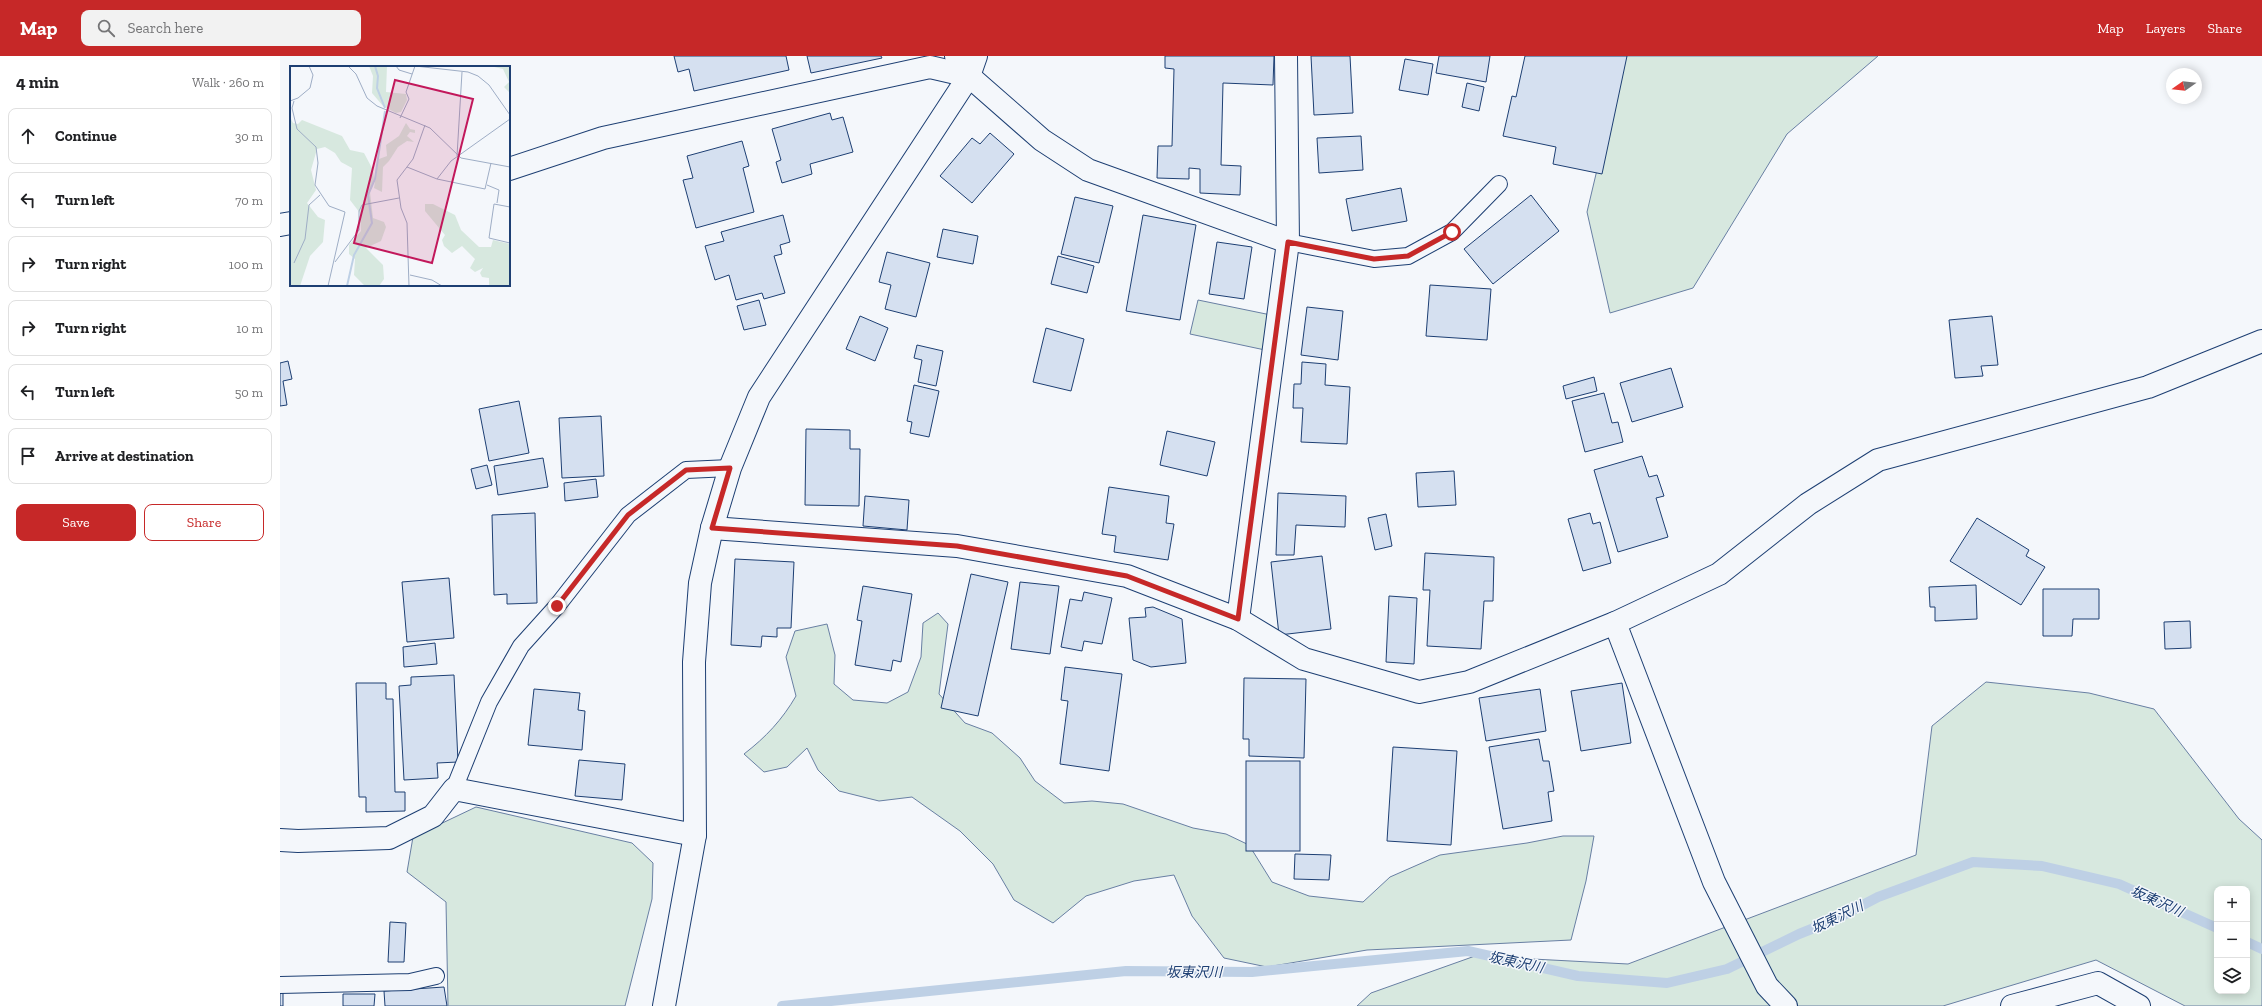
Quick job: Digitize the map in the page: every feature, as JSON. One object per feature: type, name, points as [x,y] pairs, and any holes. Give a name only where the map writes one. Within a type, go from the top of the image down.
[{"type":"street","points":[[956,56],[969,76],[1042,140],[1088,170],[1288,242]]},
{"type":"street","points":[[664,1006],[695,835],[694,662],[700,584],[712,528],[730,468],[759,397],[969,76],[976,56]]},
{"type":"street","points":[[1238,619],[1288,242],[1286,56]]},
{"type":"street","points":[[510,169],[603,138],[930,67],[969,76]]},
{"type":"street","points":[[280,225],[290,223]]},
{"type":"street","points":[[712,528],[957,546],[1127,576],[1238,619],[1304,659],[1419,692],[1469,682],[1614,623],[1719,574],[1808,504],[1878,460],[2148,388],[2262,341]]},
{"type":"street","points":[[1614,623],[1714,882],[1767,986],[1786,1006]]},
{"type":"street","points":[[280,840],[298,841],[390,838],[433,816],[454,789],[695,835]]},
{"type":"street","points":[[2012,1006],[2098,983],[2139,1006]]},
{"type":"lane","points":[[1288,242],[1374,259],[1408,256],[1452,232],[1499,184]]},
{"type":"lane","points":[[454,789],[489,702],[521,646],[557,606],[628,515],[686,470],[730,468]]},
{"type":"lane","points":[[280,985],[410,982],[436,976]]},
{"type":"shaded area","points":[[1624,56],[1878,56],[1787,134],[1693,288],[1610,313],[1587,212]]},
{"type":"shaded area","points":[[1198,300],[1271,315],[1265,350],[1190,334]]},
{"type":"shaded area","points":[[938,613],[948,624],[939,694],[965,723],[992,733],[1020,758],[1035,781],[1064,803],[1092,801],[1123,804],[1193,828],[1226,834],[1249,845],[1272,882],[1309,896],[1363,902],[1390,877],[1440,855],[1527,843],[1563,836],[1594,836],[1586,881],[1571,940],[1367,950],[1267,967],[1224,958],[1192,916],[1174,875],[1134,881],[1086,896],[1053,923],[1014,900],[993,864],[960,831],[912,797],[879,801],[839,791],[818,770],[807,748],[787,767],[764,772],[744,754],[773,728],[796,696],[786,657],[795,631],[827,624],[835,655],[834,684],[853,700],[887,703],[908,692],[921,657],[923,623]]},
{"type":"shaded area","points":[[1986,682],[2089,693],[2154,709],[2239,819],[2262,840],[2262,1006],[2185,1006],[2096,960],[1943,1006],[1357,1006],[1371,993],[1475,956],[1628,964],[1916,855],[1932,726]]},
{"type":"shaded area","points":[[476,807],[632,843],[653,863],[652,899],[625,1006],[448,1006],[446,902],[407,872],[413,837]]},
{"type":"building","points":[[674,56],[786,56],[789,70],[694,91],[689,69],[678,72]]},
{"type":"building","points":[[807,56],[881,56],[882,58],[811,73]]},
{"type":"building","points":[[1165,56],[1274,56],[1273,85],[1223,83],[1221,165],[1241,166],[1240,195],[1200,193],[1200,169],[1189,168],[1189,179],[1157,178],[1158,146],[1172,146],[1174,69],[1165,68]]},
{"type":"building","points":[[1311,56],[1350,56],[1353,113],[1314,115]]},
{"type":"building","points":[[1439,56],[1490,56],[1486,82],[1436,73]]},
{"type":"building","points":[[1525,56],[1627,56],[1602,174],[1553,164],[1556,147],[1503,136],[1512,96],[1516,97]]},
{"type":"building","points":[[1405,59],[1433,64],[1428,95],[1399,90]]},
{"type":"building","points":[[1467,83],[1484,87],[1479,111],[1462,107]]},
{"type":"building","points":[[830,113],[832,120],[843,117],[853,152],[810,164],[812,174],[782,183],[776,162],[781,160],[772,129]]},
{"type":"building","points":[[990,133],[1014,154],[972,203],[940,176],[972,138],[980,144]]},
{"type":"building","points":[[1361,136],[1363,170],[1319,173],[1317,138]]},
{"type":"building","points":[[742,141],[749,166],[743,168],[754,212],[696,228],[683,180],[693,178],[687,156]]},
{"type":"building","points":[[1401,188],[1407,221],[1352,231],[1346,199]]},
{"type":"building","points":[[1531,195],[1559,231],[1493,284],[1464,249]]},
{"type":"building","points":[[1075,197],[1113,206],[1099,263],[1061,254]]},
{"type":"building","points":[[783,215],[790,242],[780,245],[782,254],[774,256],[785,293],[764,299],[762,293],[736,300],[729,275],[715,280],[705,246],[724,241],[721,232]]},
{"type":"building","points":[[1143,215],[1196,225],[1180,320],[1126,311]]},
{"type":"building","points":[[943,229],[978,236],[973,264],[937,257]]},
{"type":"building","points":[[1217,242],[1252,247],[1244,299],[1209,294]]},
{"type":"building","points":[[887,252],[930,263],[916,317],[885,309],[891,285],[879,282]]},
{"type":"building","points":[[1058,256],[1094,266],[1087,293],[1051,284]]},
{"type":"building","points":[[1430,285],[1491,289],[1487,340],[1426,336]]},
{"type":"building","points":[[759,300],[766,325],[744,330],[737,306]]},
{"type":"building","points":[[1307,307],[1343,311],[1338,360],[1301,355]]},
{"type":"building","points":[[860,316],[888,328],[875,361],[846,349]]},
{"type":"building","points":[[1992,316],[1998,365],[1981,366],[1983,376],[1955,378],[1949,320]]},
{"type":"building","points":[[1046,328],[1084,339],[1071,391],[1033,382]]},
{"type":"building","points":[[917,345],[943,351],[936,386],[918,382],[922,360],[914,358]]},
{"type":"building","points":[[288,361],[292,379],[283,381],[287,405],[280,406],[280,363]]},
{"type":"building","points":[[1302,362],[1326,364],[1325,385],[1350,387],[1347,444],[1301,442],[1303,408],[1293,408],[1294,384],[1301,384]]},
{"type":"building","points":[[1671,368],[1683,407],[1632,422],[1620,383]]},
{"type":"building","points":[[1594,377],[1597,391],[1566,399],[1563,386]]},
{"type":"building","points":[[914,385],[939,391],[929,437],[910,433],[912,422],[907,421]]},
{"type":"building","points":[[1604,393],[1612,423],[1618,422],[1623,442],[1585,452],[1572,401]]},
{"type":"building","points":[[519,401],[529,453],[489,461],[479,409]]},
{"type":"building","points":[[601,416],[604,476],[562,478],[559,418]]},
{"type":"building","points":[[806,429],[850,430],[850,449],[860,449],[859,506],[805,505]]},
{"type":"building","points":[[1167,431],[1215,442],[1207,476],[1160,465]]},
{"type":"building","points":[[1642,456],[1649,477],[1657,475],[1664,496],[1656,498],[1668,537],[1618,552],[1594,470]]},
{"type":"building","points":[[543,458],[548,487],[498,495],[494,466]]},
{"type":"building","points":[[487,465],[492,485],[476,489],[471,469]]},
{"type":"building","points":[[1454,471],[1456,505],[1418,507],[1416,473]]},
{"type":"building","points":[[596,479],[598,497],[565,501],[564,483]]},
{"type":"building","points":[[1109,487],[1169,496],[1166,523],[1174,524],[1168,560],[1114,552],[1116,536],[1102,534]]},
{"type":"building","points":[[1278,493],[1346,496],[1345,527],[1296,525],[1294,555],[1276,555]]},
{"type":"building","points":[[865,496],[909,500],[907,530],[863,526]]},
{"type":"building","points":[[535,513],[537,603],[507,604],[507,594],[494,595],[492,515]]},
{"type":"building","points":[[1590,513],[1593,524],[1600,522],[1611,563],[1583,571],[1568,519]]},
{"type":"building","points":[[1386,514],[1392,546],[1375,550],[1368,518]]},
{"type":"building","points":[[1977,518],[2029,550],[2026,556],[2045,567],[2021,605],[1950,561]]},
{"type":"building","points":[[1425,553],[1494,557],[1493,601],[1484,601],[1481,649],[1427,646],[1430,590],[1423,590]]},
{"type":"building","points":[[1322,556],[1331,629],[1279,635],[1271,562]]},
{"type":"building","points":[[735,559],[794,562],[791,628],[777,628],[777,637],[762,636],[761,647],[731,645]]},
{"type":"building","points":[[971,574],[1008,582],[978,716],[941,708]]},
{"type":"building","points":[[449,578],[454,638],[407,642],[402,582]]},
{"type":"building","points":[[1020,582],[1059,586],[1050,654],[1011,649]]},
{"type":"building","points":[[1976,585],[1977,619],[1935,621],[1935,607],[1930,607],[1929,587]]},
{"type":"building","points":[[863,586],[912,594],[901,662],[893,660],[891,671],[855,665],[862,621],[857,620]]},
{"type":"building","points":[[2043,589],[2099,589],[2099,619],[2073,619],[2072,636],[2043,636]]},
{"type":"building","points":[[1084,592],[1112,598],[1102,644],[1084,641],[1082,651],[1061,647],[1070,599],[1082,601]]},
{"type":"building","points":[[1389,596],[1417,598],[1414,664],[1386,662]]},
{"type":"building","points":[[1153,607],[1182,619],[1186,663],[1151,667],[1133,660],[1129,618],[1146,617],[1145,608]]},
{"type":"building","points":[[2190,621],[2191,648],[2165,649],[2164,622]]},
{"type":"building","points":[[435,643],[437,664],[404,667],[403,647]]},
{"type":"building","points":[[1065,667],[1122,674],[1109,771],[1060,764],[1068,701],[1061,700]]},
{"type":"building","points":[[454,675],[458,762],[437,763],[438,778],[404,780],[399,686],[411,685],[411,677]]},
{"type":"building","points":[[1244,678],[1306,679],[1304,758],[1249,756],[1249,739],[1243,739]]},
{"type":"building","points":[[356,683],[386,683],[386,699],[393,699],[395,792],[405,792],[405,811],[366,812],[366,797],[359,797]]},
{"type":"building","points":[[1622,683],[1631,743],[1581,751],[1571,691]]},
{"type":"building","points":[[534,689],[580,693],[578,710],[585,711],[582,750],[528,745]]},
{"type":"building","points":[[1540,689],[1546,731],[1486,741],[1479,698]]},
{"type":"building","points":[[1539,739],[1543,761],[1549,761],[1554,791],[1548,792],[1552,821],[1503,829],[1489,747]]},
{"type":"building","points":[[1393,747],[1457,751],[1451,845],[1387,841]]},
{"type":"building","points":[[579,760],[625,764],[622,800],[575,796]]},
{"type":"building","points":[[1246,761],[1300,761],[1300,851],[1246,851]]},
{"type":"building","points":[[1295,854],[1331,855],[1329,880],[1294,879]]},
{"type":"building","points":[[390,922],[406,923],[404,962],[388,962]]},
{"type":"building","points":[[444,987],[447,1006],[385,1006],[384,991]]},
{"type":"building","points":[[280,993],[283,993],[283,1006],[280,1006]]},
{"type":"building","points":[[343,994],[375,994],[374,1006],[343,1006]]},
{"type":"waterway","name":"坂東沢川","points":[[782,1006],[1126,971],[1252,972],[1468,951],[1578,976],[1667,983],[1727,969],[1799,934],[1834,920],[1878,897],[1973,862],[2042,866],[2119,884],[2214,927]]},
{"type":"waterway","name":"坂東沢川","points":[[2250,943],[2262,949]]},
{"type":"route","points":[[557,606],[628,515],[686,470],[730,468],[712,528],[818,537],[957,546],[1127,576],[1238,619],[1288,242],[1374,259],[1408,256],[1452,232]]}]
